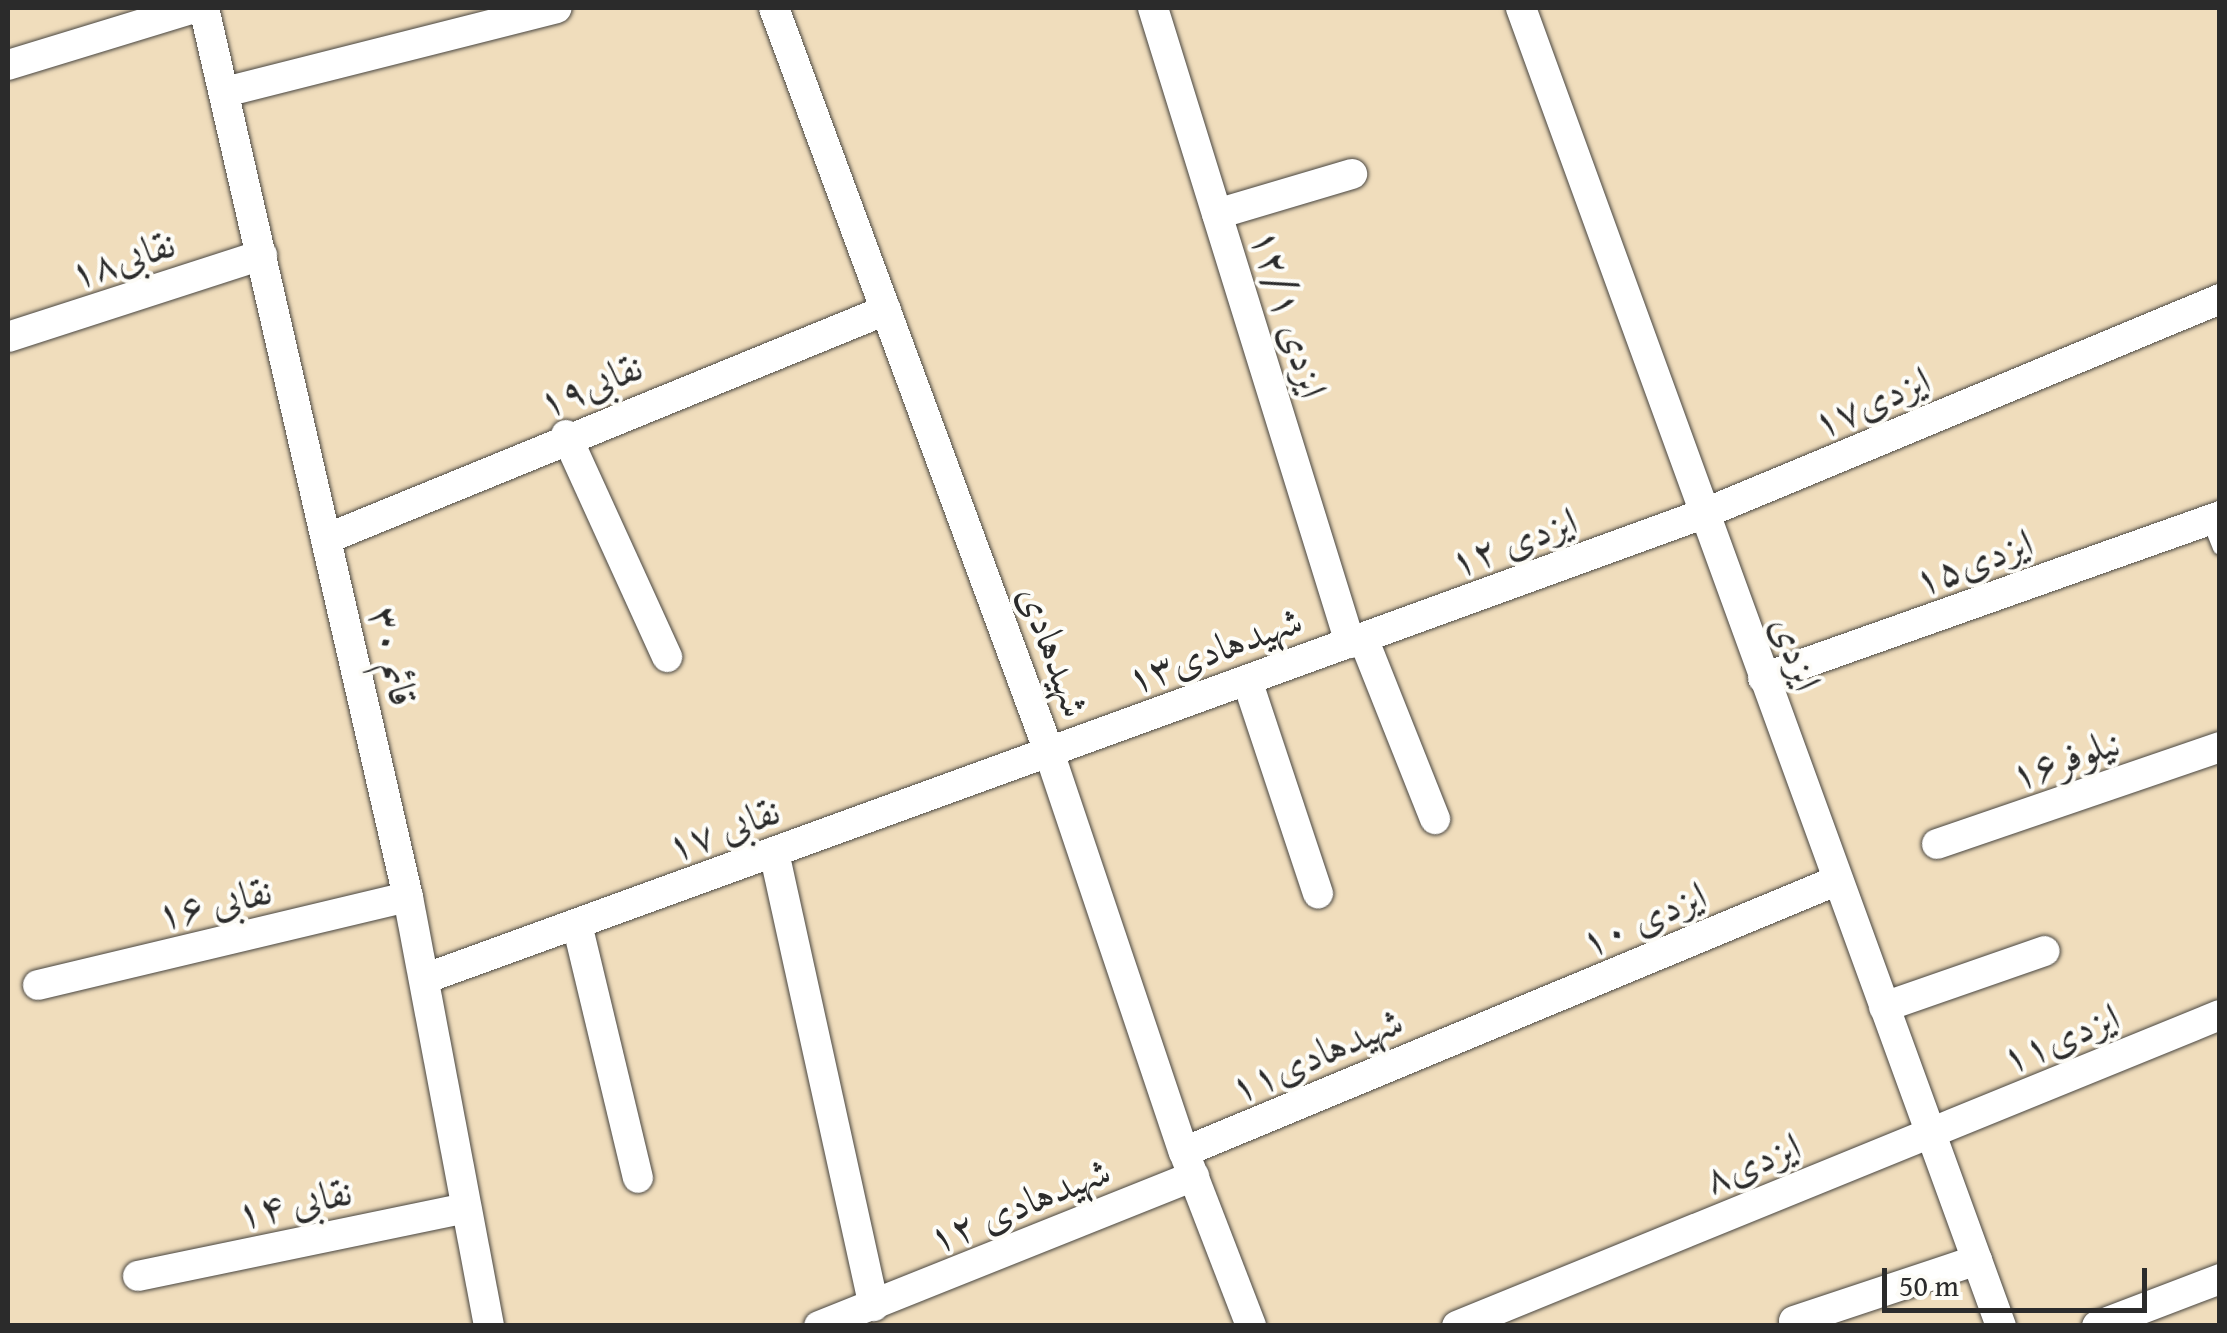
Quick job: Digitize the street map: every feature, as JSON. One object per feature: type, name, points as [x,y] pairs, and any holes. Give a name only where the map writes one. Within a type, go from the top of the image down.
[{"type":"street","points":[[8,65],[194,8]]},
{"type":"street","name":"قائم ۳۰","points":[[204,8],[408,897],[489,1326]]},
{"type":"street","points":[[225,92],[557,8]]},
{"type":"street","name":"شهیدهادی","points":[[774,8],[1049,752],[1189,1164],[1251,1326]]},
{"type":"street","name":"ایزدی ۱۲/۱","points":[[1153,8],[1357,640],[1435,818]]},
{"type":"street","name":"ایزدی","points":[[1521,8],[2001,1326]]},
{"type":"street","points":[[1218,214],[1352,174]]},
{"type":"street","name":"نقابی۱۸","points":[[8,337],[262,254]]},
{"type":"street","name":"ایزدی۱۷","points":[[1704,514],[2220,300]]},
{"type":"street","name":"نقابی۱۹","points":[[326,539],[566,435],[886,310]]},
{"type":"street","points":[[566,435],[667,658]]},
{"type":"street","name":"ایزدی ۱۲","points":[[1357,640],[1704,514]]},
{"type":"street","name":"ایزدی۱۵","points":[[1763,678],[2216,528]]},
{"type":"street","name":"شهیدهادی۱۳","points":[[1049,752],[1357,640]]},
{"type":"street","points":[[1247,680],[1318,893]]},
{"type":"street","name":"نیلوفر۱۶","points":[[1937,844],[2220,747]]},
{"type":"street","name":"نقابی ۱۷","points":[[424,979],[1049,752]]},
{"type":"street","points":[[774,852],[874,1306]]},
{"type":"street","name":"ایزدی ۱۰","points":[[1479,1029],[1838,880]]},
{"type":"street","name":"نقابی ۱۶","points":[[38,985],[408,897]]},
{"type":"street","points":[[577,924],[638,1178]]},
{"type":"street","points":[[1884,1007],[2045,951]]},
{"type":"street","name":"ایزدی۱۱","points":[[1930,1133],[2220,1015]]},
{"type":"street","name":"شهیدهادی۱۱","points":[[1189,1164],[1479,1029]]},
{"type":"street","name":"ایزدی۸","points":[[1458,1326],[1930,1133]]},
{"type":"street","name":"شهیدهادی ۱۲","points":[[819,1326],[874,1306],[1189,1164]]},
{"type":"street","name":"نقابی ۱۴","points":[[138,1276],[466,1208]]},
{"type":"street","points":[[1794,1320],[1977,1260]]},
{"type":"street","points":[[2097,1326],[2220,1279]]}]
